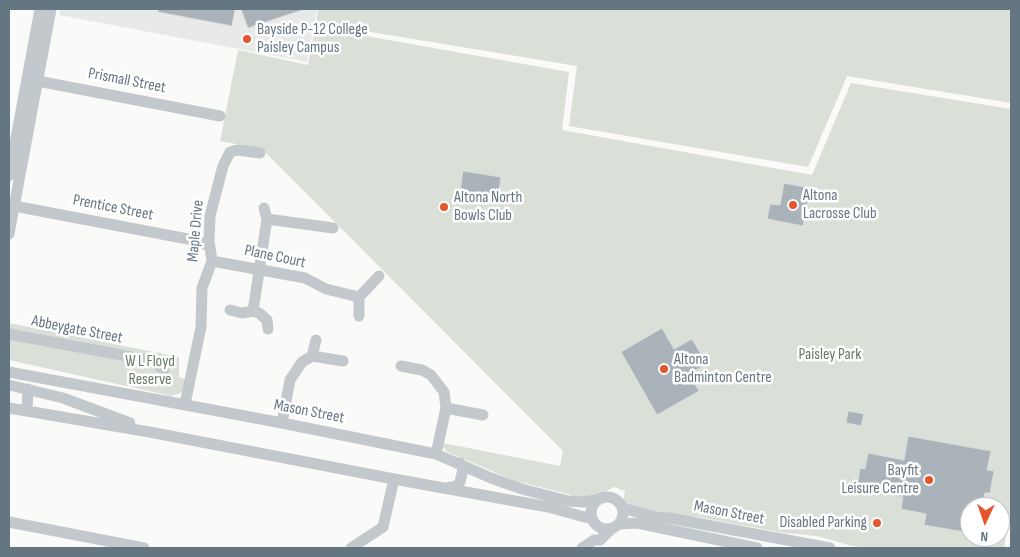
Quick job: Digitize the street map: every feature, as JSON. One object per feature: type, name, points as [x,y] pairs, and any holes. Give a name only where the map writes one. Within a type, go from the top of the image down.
[{"type":"street","points":[[9,234],[32,80],[40,9]]},
{"type":"street","points":[[9,176],[51,9]]},
{"type":"street","name":"Prismall Street","points":[[32,80],[220,116]]},
{"type":"street","name":"Maple Drive","points":[[185,404],[201,327],[202,288],[212,261],[210,216],[223,166],[230,152],[237,150],[260,153]]},
{"type":"street","name":"Prentice Street","points":[[12,205],[193,240],[210,246]]},
{"type":"street","points":[[253,311],[266,214],[333,228]]},
{"type":"street","name":"Plane Court","points":[[212,261],[305,278],[326,290],[359,297]]},
{"type":"street","points":[[359,316],[359,297],[379,276]]},
{"type":"street","points":[[230,310],[242,313],[253,311],[268,320],[268,329]]},
{"type":"street","name":"Abbeygate Street","points":[[9,334],[148,360],[159,365],[164,372]]},
{"type":"street","points":[[312,356],[316,340]]},
{"type":"street","points":[[282,423],[290,380],[302,362],[312,356],[343,361]]},
{"type":"street","points":[[401,366],[422,370],[431,375],[444,392],[446,408],[436,454]]},
{"type":"street","name":"Mason Street","points":[[9,372],[185,404],[436,454],[522,489],[568,501],[597,500]]},
{"type":"street","points":[[9,384],[64,398],[155,433]]},
{"type":"street","points":[[28,389],[28,411]]},
{"type":"street","points":[[9,408],[155,433],[548,507],[593,521],[600,528],[616,526]]},
{"type":"street","points":[[446,408],[483,416]]},
{"type":"street","points":[[445,488],[457,486],[460,482],[463,469],[460,463]]},
{"type":"street","points":[[351,548],[383,527],[394,479]]},
{"type":"street","points":[[582,548],[594,540],[602,538],[616,526],[623,516],[622,508],[618,501],[611,497],[597,500],[592,507],[594,540]]},
{"type":"street","name":"Mason Street","points":[[622,508],[656,517],[830,548]]},
{"type":"street","points":[[9,522],[144,548]]},
{"type":"street","name":"Mason Street","points":[[616,526],[636,523],[758,548]]},
{"type":"shaded area","name":"Bayside P-12 College Paisley Campus","points":[[60,9],[317,9],[307,62],[59,15]]},
{"type":"green space","points":[[318,9],[1011,9],[1011,103],[847,76],[808,167],[569,126],[577,66],[316,23]]},
{"type":"green space","name":"Paisley Park","points":[[315,27],[569,72],[562,130],[812,175],[851,83],[1011,109],[1010,514],[1010,497],[960,497],[960,547],[1004,548],[872,548],[852,546],[817,536],[785,533],[697,517],[691,519],[627,505],[623,501],[625,491],[614,487],[595,497],[571,499],[571,495],[513,480],[447,452],[443,447],[443,443],[560,466],[563,451],[262,149],[220,141],[238,50],[308,65]]},
{"type":"green space","name":"W L Floyd Reserve","points":[[9,323],[179,357],[179,377],[185,379],[184,387],[181,393],[171,396],[9,360]]},
{"type":"building","points":[[158,9],[235,9],[232,26],[158,12]]},
{"type":"building","points":[[241,9],[302,9],[302,10],[248,28]]},
{"type":"building","points":[[463,171],[501,177],[498,198],[460,192]]},
{"type":"building","name":"Altona Lacrosse Club","points":[[784,183],[810,188],[803,226],[767,219],[770,204],[780,205]]},
{"type":"building","name":"Altona Badminton Centre","points":[[662,328],[674,349],[692,339],[707,364],[689,374],[699,391],[657,415],[621,352]]},
{"type":"building","points":[[848,411],[864,414],[861,426],[846,423]]},
{"type":"building","points":[[908,436],[991,451],[987,470],[994,471],[990,493],[985,493],[984,497],[960,497],[960,531],[924,525],[926,514],[901,509],[903,497],[897,496],[898,490],[872,485],[872,490],[857,487],[860,468],[865,469],[868,453],[904,460]]},
{"type":"place","name":"Bayside P-12 College Paisley Campus","points":[[247,39]]},
{"type":"place","name":"Altona Lacrosse Club","points":[[793,205]]},
{"type":"place","name":"Altona North Bowls Club","points":[[444,207]]},
{"type":"place","name":"Altona Badminton Centre","points":[[664,369]]},
{"type":"place","name":"Bayfit Leisure Centre","points":[[929,480]]},
{"type":"place","name":"Disabled Parking","points":[[877,523]]}]
